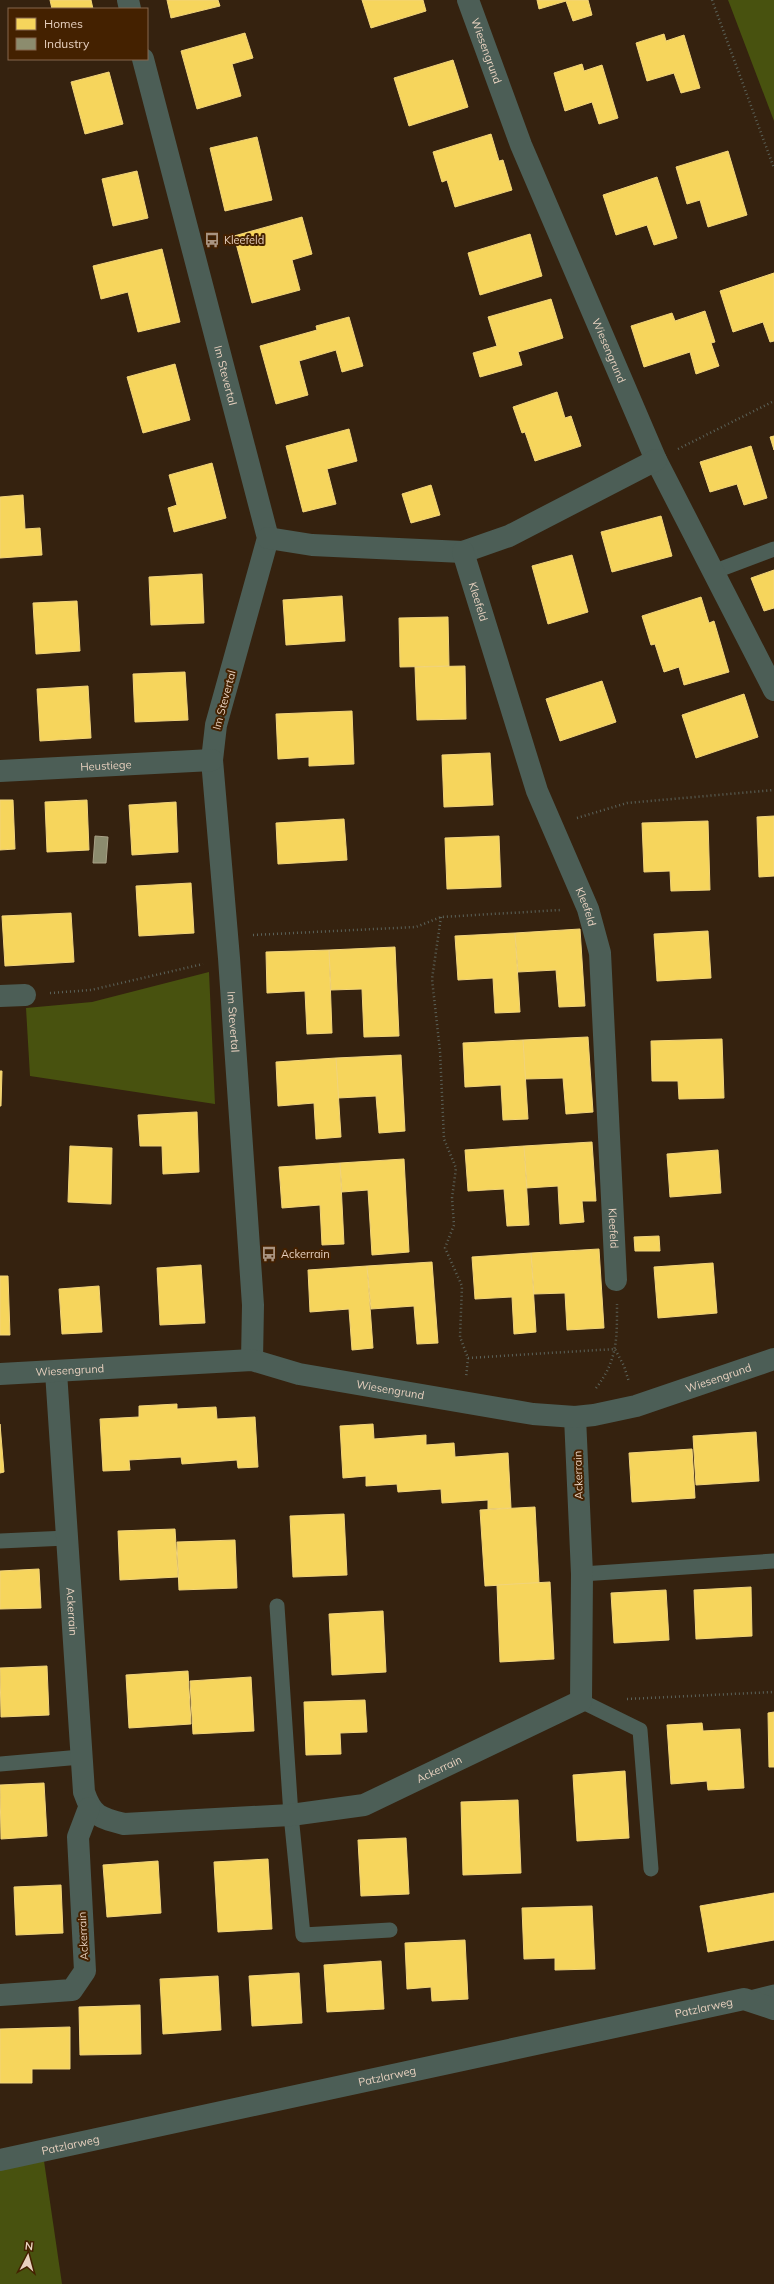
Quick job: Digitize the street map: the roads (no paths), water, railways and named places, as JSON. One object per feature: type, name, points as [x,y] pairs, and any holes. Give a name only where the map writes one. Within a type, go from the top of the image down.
[{"type":"street","name":"Wiesengrund","points":[[468,0],[521,145],[656,460],[774,690]]},
{"type":"street","name":"Im Stevertal","points":[[143,60],[268,538],[216,725],[212,760],[228,947],[253,1305],[252,1360]]},
{"type":"street","points":[[268,538],[312,545],[463,552],[509,536],[656,460]]},
{"type":"street","name":"Kleefeld","points":[[463,552],[537,791],[588,909],[600,954],[616,1280]]},
{"type":"street","name":"Heustiege","points":[[0,771],[212,760]]},
{"type":"street","points":[[0,996],[25,995]]},
{"type":"street","name":"Wiesengrund","points":[[0,1374],[252,1360],[299,1374],[533,1414],[585,1416],[636,1406],[774,1359]]},
{"type":"street","name":"Ackerrain","points":[[0,1995],[72,1990],[85,1971],[78,1837],[89,1808],[84,1792],[81,1758],[56,1372]]},
{"type":"street","name":"Ackerrain","points":[[89,1808],[105,1819],[124,1824],[292,1815],[364,1805],[581,1701],[585,1416]]},
{"type":"street","name":"Patzlarweg","points":[[0,2160],[744,1999],[774,2009]]},
{"type":"lane","points":[[714,572],[774,549]]},
{"type":"lane","points":[[0,1541],[67,1538]]},
{"type":"lane","points":[[582,1574],[774,1561]]},
{"type":"lane","points":[[277,1606],[292,1815],[303,1935],[390,1930]]},
{"type":"lane","points":[[581,1701],[640,1730],[651,1869]]},
{"type":"lane","points":[[0,1764],[81,1758]]},
{"type":"lane","points":[[744,1999],[774,1992]]},
{"type":"place","name":"Kleefeld","points":[[212,240]]},
{"type":"place","name":"Ackerrain","points":[[269,1254]]}]
